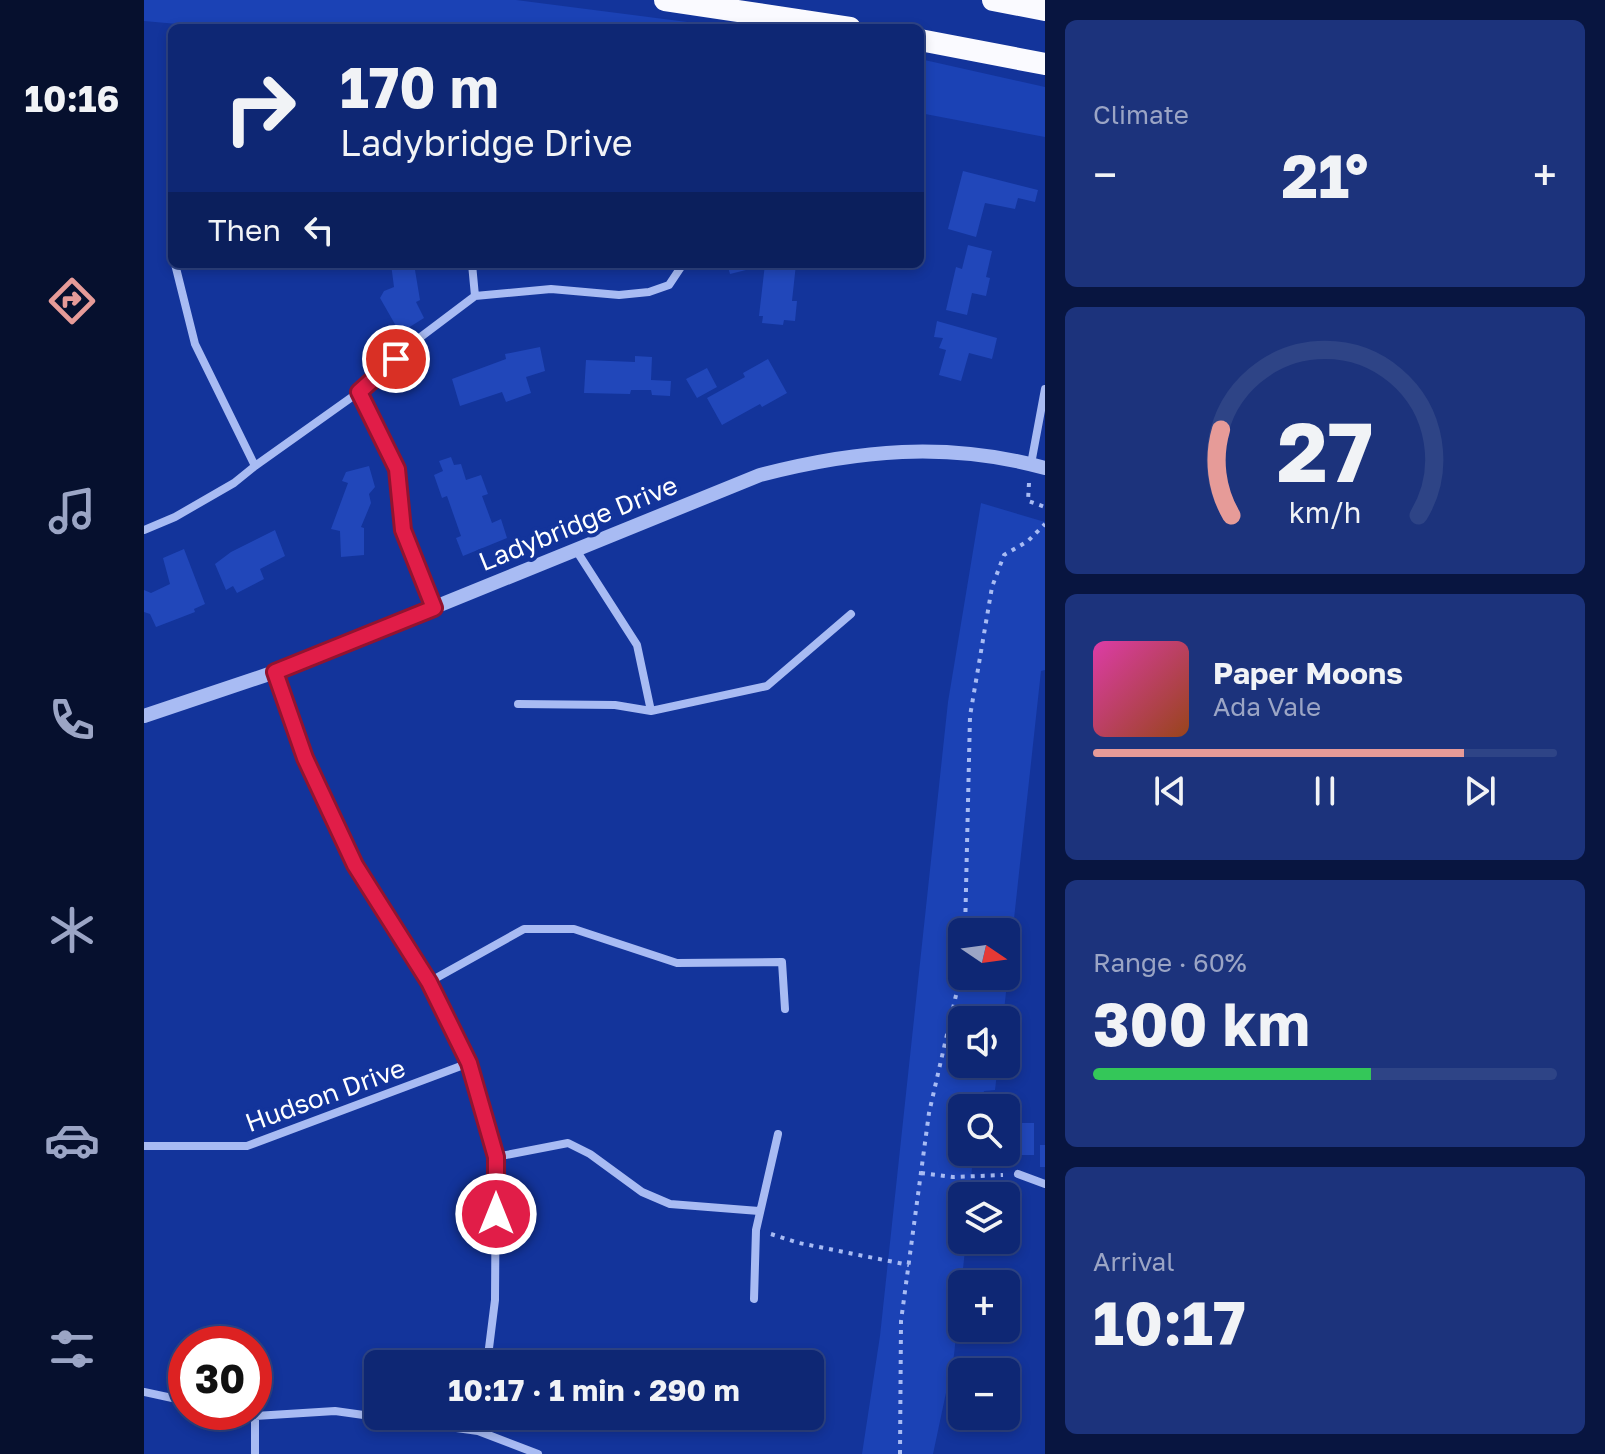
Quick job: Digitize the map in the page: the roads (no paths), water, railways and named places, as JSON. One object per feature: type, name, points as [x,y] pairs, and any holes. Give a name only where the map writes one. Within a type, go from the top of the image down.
[{"type":"highway","points":[[665,0],[824,24]]},
{"type":"highway","points":[[993,0],[1045,10]]},
{"type":"highway","points":[[924,41],[1045,64]]},
{"type":"street","points":[[176,268],[195,344],[255,466]]},
{"type":"street","points":[[472,268],[475,296]]},
{"type":"street","points":[[144,530],[208,500],[234,483],[359,392],[414,342],[475,296],[551,289],[619,295],[649,292],[669,285],[680,268]]},
{"type":"street","points":[[1038,466],[1045,389]]},
{"type":"street","points":[[359,392],[397,469],[403,530],[434,608]]},
{"type":"street","name":"Ladybridge Drive","points":[[144,716],[275,672],[760,475],[809,462],[889,451],[966,453],[1038,466]]},
{"type":"street","points":[[576,550],[637,645],[651,711]]},
{"type":"street","points":[[518,704],[615,705],[651,711],[767,686],[851,614]]},
{"type":"street","points":[[275,672],[305,758],[355,865],[429,982],[469,1063],[496,1157],[495,1300],[489,1350]]},
{"type":"street","points":[[429,982],[524,929],[574,929],[677,963],[782,962],[785,1009]]},
{"type":"street","name":"Hudson Drive","points":[[144,1146],[247,1146],[469,1063]]},
{"type":"street","points":[[754,1299],[756,1230],[778,1134]]},
{"type":"street","points":[[496,1157],[568,1143],[590,1154],[642,1192],[670,1204],[759,1211]]},
{"type":"street","points":[[1018,1174],[1045,1184]]},
{"type":"street","points":[[144,1392],[168,1397]]},
{"type":"street","points":[[272,1415],[335,1411],[478,1431],[538,1454]]},
{"type":"street","points":[[255,1430],[255,1454]]}]
